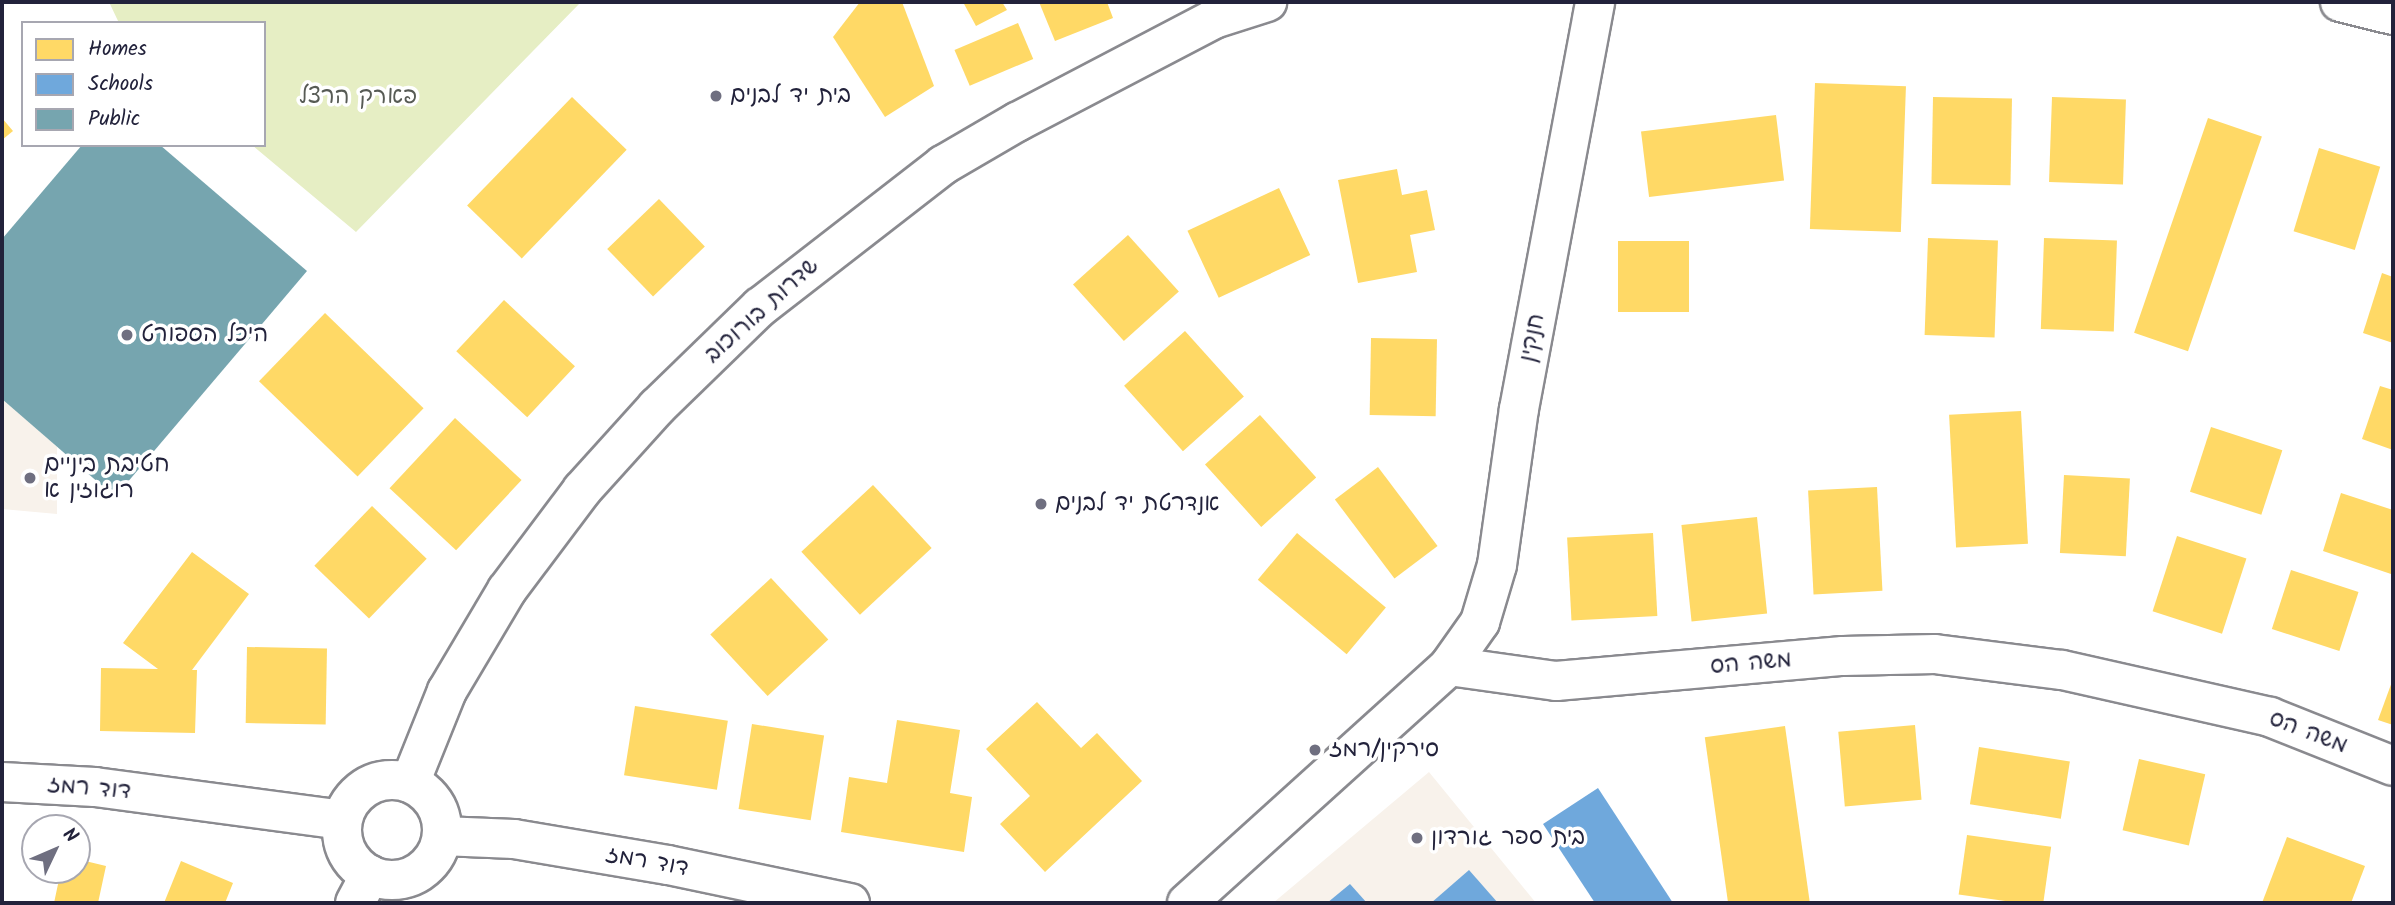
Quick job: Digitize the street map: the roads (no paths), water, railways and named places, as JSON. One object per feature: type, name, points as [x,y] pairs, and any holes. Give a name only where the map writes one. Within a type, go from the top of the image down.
[{"type":"street","name":"שדרות בורוכוב","points":[[410,783],[447,691],[507,590],[582,490],[657,407],[760,307],[943,165],[1017,122],[1214,19],[1267,2]]},
{"type":"street","name":"חנקין","points":[[1449,666],[1480,622],[1497,565],[1519,409],[1595,2]]},
{"type":"street","points":[[2340,2],[2393,15]]},
{"type":"street","name":"משה הס","points":[[1449,666],[1556,681],[1843,656],[1936,653],[2062,670],[2270,717],[2393,766]]},
{"type":"street","points":[[1187,903],[1449,666]]},
{"type":"street","points":[[381,780],[410,783],[432,799],[442,823],[442,836],[437,852],[416,874],[363,889],[357,866],[347,853],[342,820],[356,794],[367,786],[381,780]]},
{"type":"street","name":"דוד רמז","points":[[2,782],[94,787],[342,820]]},
{"type":"street","name":"דוד רמז","points":[[442,836],[514,839],[668,865],[850,903]]},
{"type":"place","name":"בית יד לבנים","points":[[716,96]]},
{"type":"place","name":"היכל הספורט","points":[[127,335]]},
{"type":"place","name":"חטיבת ביניים רוגוזין א","points":[[30,478]]},
{"type":"place","name":"אנדרטת יד לבנים","points":[[1041,504]]},
{"type":"place","name":"סירקין/רמז","points":[[1315,750]]},
{"type":"place","name":"בית ספר גורדון","points":[[1417,838]]},
{"type":"park label","name":"פארק הרצל","points":[[358,97]]}]
